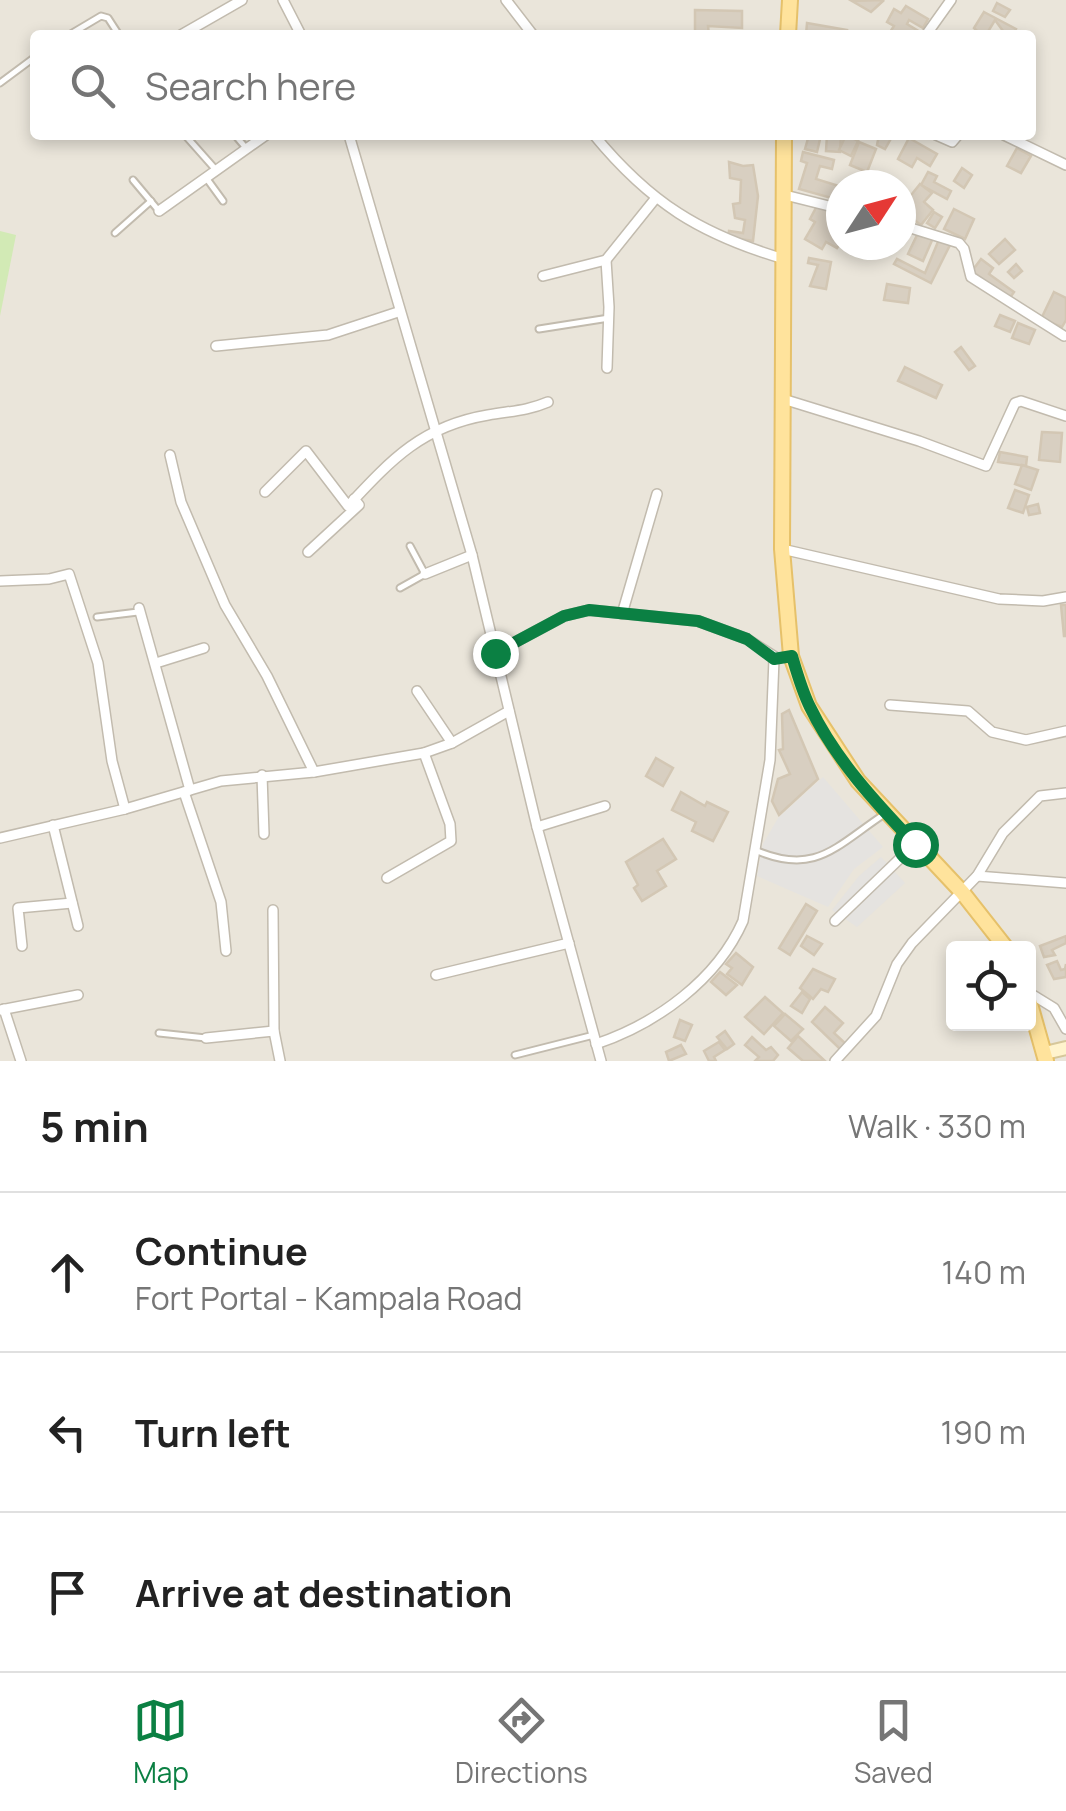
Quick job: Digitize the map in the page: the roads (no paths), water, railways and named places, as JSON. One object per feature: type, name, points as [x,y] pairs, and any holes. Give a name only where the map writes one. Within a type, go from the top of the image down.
[{"type":"main road","points":[[788,30],[790,0]]},
{"type":"main road","points":[[784,140],[782,549],[792,656],[809,706],[831,744],[886,813],[962,892],[1000,941]]},
{"type":"main road","points":[[1036,1031],[1042,1058]]},
{"type":"street","points":[[190,30],[242,0]]},
{"type":"street","points":[[283,0],[298,30]]},
{"type":"street","points":[[506,0],[529,30]]},
{"type":"street","points":[[930,30],[951,0]]},
{"type":"street","points":[[158,211],[259,140]]},
{"type":"street","points":[[351,140],[472,554],[538,827],[601,1061]]},
{"type":"street","points":[[598,140],[626,174],[655,199],[734,244],[784,259]]},
{"type":"street","points":[[1014,140],[1066,165]]},
{"type":"street","points":[[785,195],[826,205]]},
{"type":"street","points":[[543,276],[606,260],[655,199]]},
{"type":"street","points":[[916,229],[959,243],[971,277],[1064,336]]},
{"type":"street","points":[[606,260],[607,368]]},
{"type":"street","points":[[216,346],[328,335],[398,312]]},
{"type":"street","points":[[782,398],[986,466],[1015,404],[1021,401],[1066,416]]},
{"type":"street","points":[[265,492],[306,452],[348,506],[398,453],[436,428],[488,414],[524,412],[548,402]]},
{"type":"street","points":[[170,455],[180,502],[225,606],[267,676],[314,772]]},
{"type":"street","points":[[622,614],[656,494]]},
{"type":"street","points":[[308,552],[359,505],[354,499]]},
{"type":"street","points":[[782,549],[999,599],[1066,597]]},
{"type":"street","points":[[424,574],[472,554]]},
{"type":"street","points":[[0,582],[69,574],[98,663],[112,760],[125,809]]},
{"type":"street","points":[[139,610],[221,902],[226,950]]},
{"type":"street","points":[[495,653],[564,616],[589,610],[698,621],[747,639],[774,659],[792,656]]},
{"type":"street","points":[[156,663],[204,648]]},
{"type":"street","points":[[595,1039],[631,1032],[646,1023],[721,960],[743,921],[770,760],[774,659]]},
{"type":"street","points":[[417,691],[452,744]]},
{"type":"street","points":[[890,705],[968,712],[992,732],[1026,740],[1066,731]]},
{"type":"street","points":[[0,838],[262,775],[314,772],[424,753],[452,744],[510,712]]},
{"type":"street","points":[[387,878],[451,841],[450,824],[424,753]]},
{"type":"street","points":[[262,775],[264,834]]},
{"type":"street","points":[[835,1061],[876,1016],[897,964],[912,943],[977,876],[1003,834],[1040,796],[1066,793]]},
{"type":"street","points":[[538,827],[605,806]]},
{"type":"street","points":[[53,826],[78,926]]},
{"type":"street","points":[[835,922],[915,844]]},
{"type":"street","points":[[977,876],[1066,883]]},
{"type":"street","points":[[22,946],[18,908],[72,903]]},
{"type":"street","points":[[272,910],[274,1031],[280,1061]]},
{"type":"street","points":[[436,975],[568,942]]},
{"type":"street","points":[[21,1061],[2,1009],[78,995]]},
{"type":"street","points":[[1036,999],[1054,1008],[1066,1029]]},
{"type":"street","points":[[206,1038],[274,1031]]},
{"type":"street","points":[[1042,1058],[1066,1048]]},
{"type":"lane","points":[[77,30],[101,16],[108,18],[116,30]]},
{"type":"lane","points":[[0,83],[30,61]]},
{"type":"lane","points":[[189,140],[216,170]]},
{"type":"lane","points":[[239,140],[247,149]]},
{"type":"lane","points":[[206,178],[222,201]]},
{"type":"lane","points":[[133,180],[158,211]]},
{"type":"lane","points":[[115,233],[150,201]]},
{"type":"lane","points":[[539,329],[609,318]]},
{"type":"lane","points":[[400,588],[424,574],[410,546]]},
{"type":"lane","points":[[96,617],[139,610]]},
{"type":"lane","points":[[755,850],[778,860],[809,861],[886,813]]},
{"type":"lane","points":[[159,1033],[206,1038]]},
{"type":"lane","points":[[515,1055],[595,1039]]}]
